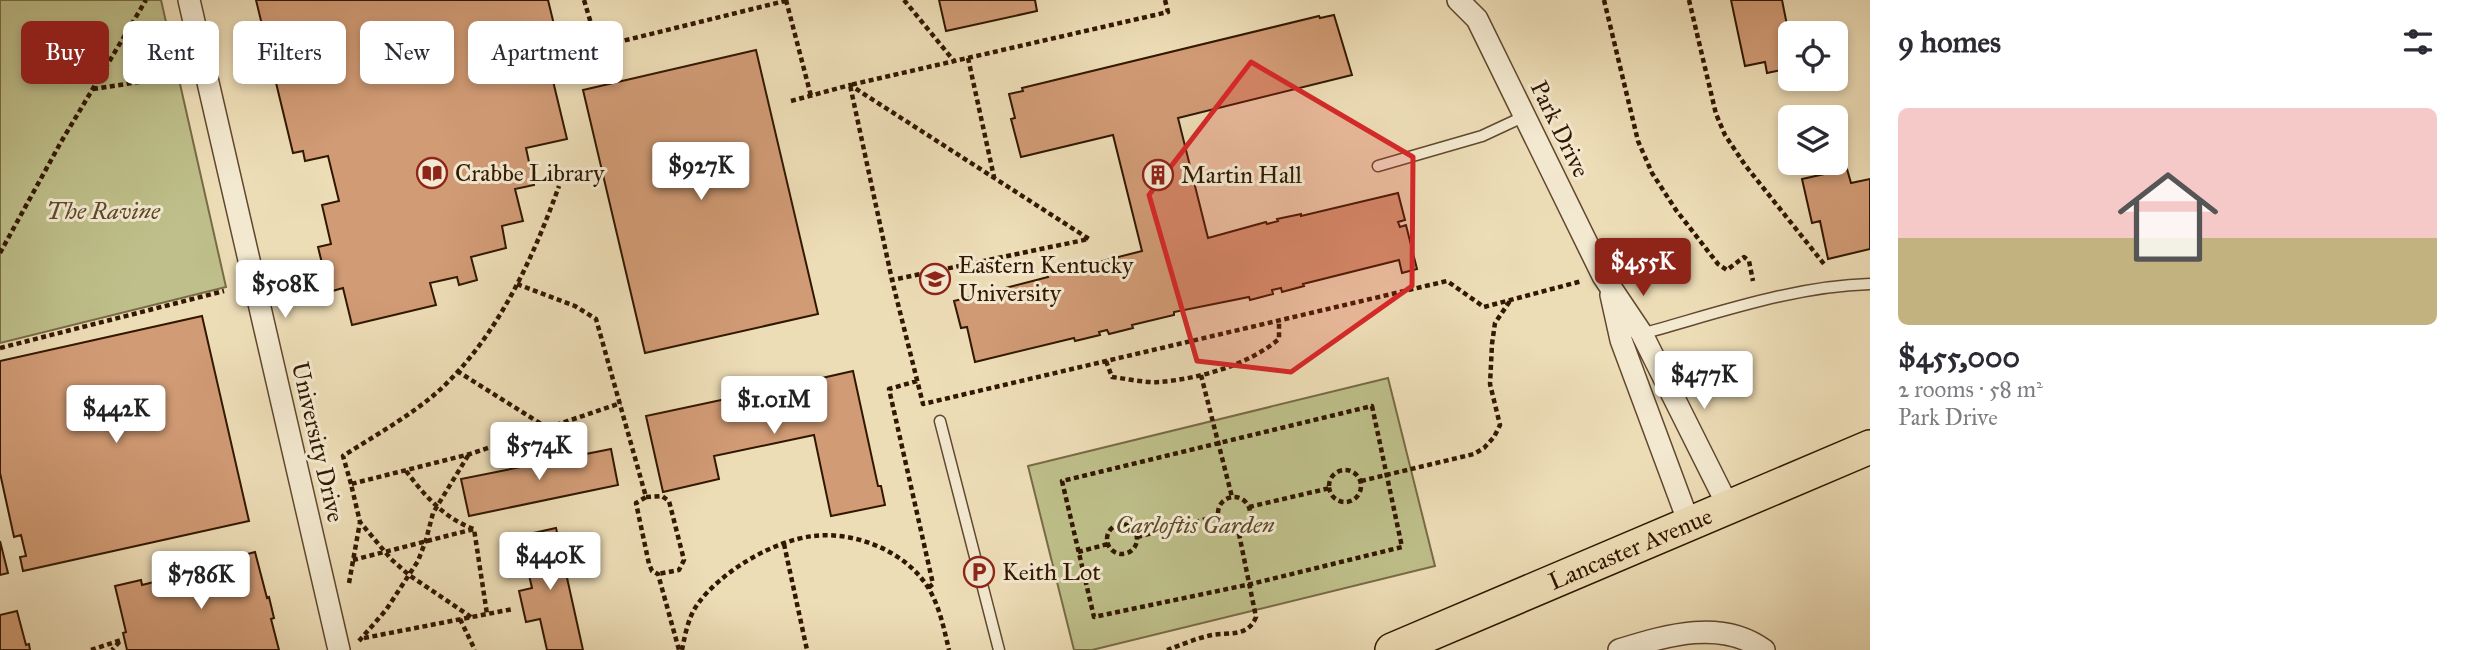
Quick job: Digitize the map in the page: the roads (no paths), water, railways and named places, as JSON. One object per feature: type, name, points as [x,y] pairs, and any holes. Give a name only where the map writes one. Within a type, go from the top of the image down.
[{"type":"main road","name":"Lancaster Avenue","points":[[1392,650],[1870,447]]},
{"type":"street","name":"University Drive","points":[[188,0],[339,650]]},
{"type":"street","name":"Park Drive","points":[[1458,0],[1477,19],[1606,281],[1642,334],[1728,506]]},
{"type":"street","name":"Park Drive","points":[[1606,281],[1620,340],[1689,523]]},
{"type":"street","points":[[1619,650],[1666,637],[1701,632],[1731,633],[1764,650]]},
{"type":"lane","points":[[1378,166],[1482,135],[1525,116]]},
{"type":"lane","points":[[1620,340],[1772,299],[1834,286],[1870,284]]},
{"type":"lane","points":[[940,421],[999,650]]},
{"type":"place","name":"Crabbe Library","points":[[432,173]]},
{"type":"place","name":"Martin Hall","points":[[1158,175]]},
{"type":"place","name":"Eastern Kentucky University","points":[[935,279]]},
{"type":"place","name":"Keith Lot","points":[[979,572]]},
{"type":"park label","name":"The Ravine","points":[[103,211]]},
{"type":"park label","name":"Carloftis Garden","points":[[1195,525]]}]
